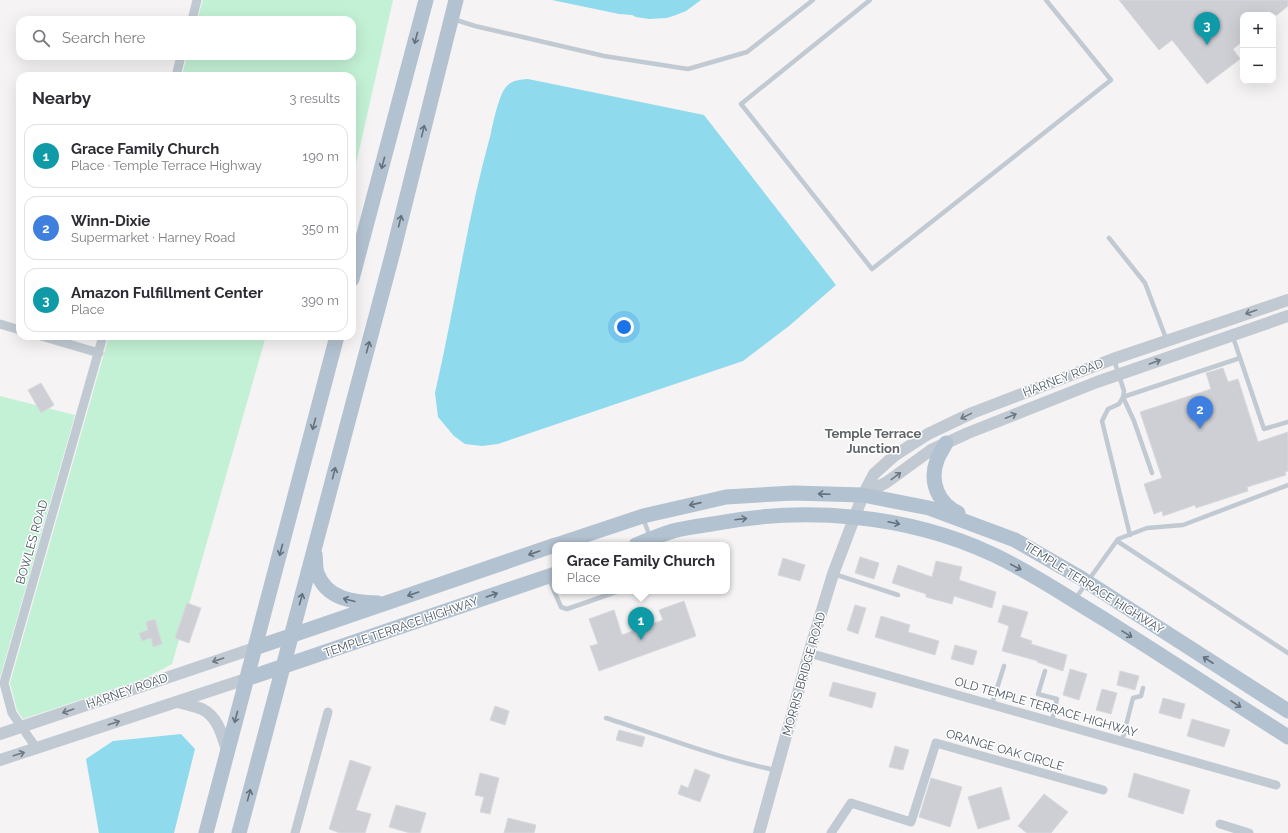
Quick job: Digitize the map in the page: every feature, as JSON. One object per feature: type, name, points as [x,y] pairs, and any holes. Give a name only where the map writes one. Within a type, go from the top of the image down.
[{"type":"main road","points":[[356,264],[426,0]]},
{"type":"main road","points":[[445,0],[451,18]]},
{"type":"main road","points":[[239,833],[392,252],[456,0]]},
{"type":"main road","points":[[207,829],[336,340]]},
{"type":"main road","points":[[946,443],[937,461],[934,476],[936,489],[942,502],[950,509],[1016,540]]},
{"type":"main road","name":"TEMPLE TERRACE HIGHWAY","points":[[565,542],[642,516],[726,497],[792,493],[863,495],[929,508],[1016,540],[1088,582],[1288,711]]},
{"type":"main road","name":"TEMPLE TERRACE HIGHWAY","points":[[651,542],[674,531],[730,520],[764,516],[808,514],[855,518],[921,529],[978,548],[1039,579],[1161,655],[1288,738]]},
{"type":"main road","name":"TEMPLE TERRACE HIGHWAY","points":[[255,648],[552,546]]},
{"type":"main road","points":[[314,550],[317,573],[325,585],[334,594],[355,602],[387,603]]},
{"type":"main road","name":"TEMPLE TERRACE HIGHWAY","points":[[246,679],[551,575]]},
{"type":"street","points":[[193,16],[197,0]]},
{"type":"street","points":[[177,72],[181,60]]},
{"type":"street","name":"HARNEY ROAD","points":[[855,518],[863,495],[874,474],[894,456],[928,434],[972,413],[1113,359],[1288,300]]},
{"type":"street","name":"HARNEY ROAD","points":[[863,495],[887,482],[931,450],[975,430],[1090,385],[1288,316]]},
{"type":"street","points":[[0,324],[16,329]]},
{"type":"street","points":[[55,340],[99,353]]},
{"type":"street","name":"BOWLES ROAD","points":[[37,749],[20,727],[12,713],[4,683],[102,340]]},
{"type":"street","name":"MORRIS BRIDGE ROAD","points":[[759,833],[809,653],[833,574],[855,518]]},
{"type":"street","name":"HARNEY ROAD","points":[[0,734],[255,648]]},
{"type":"street","name":"OLD TEMPLE TERRACE HIGHWAY","points":[[809,653],[1276,785]]},
{"type":"street","points":[[0,760],[246,679]]},
{"type":"street","points":[[178,702],[202,709],[213,718],[221,731],[227,750]]},
{"type":"street","points":[[295,833],[328,712]]},
{"type":"street","name":"ORANGE OAK CIRCLE","points":[[831,833],[851,803],[911,822],[936,743],[1103,790]]},
{"type":"street","points":[[1220,824],[1249,833]]},
{"type":"lane","points":[[451,18],[474,26],[604,56],[688,69],[747,52],[813,0]]},
{"type":"lane","points":[[870,0],[741,104],[872,269],[1111,80],[1046,0]]},
{"type":"lane","points":[[1109,238],[1145,283],[1167,341]]},
{"type":"lane","points":[[1232,335],[1264,429],[1288,422]]},
{"type":"lane","points":[[1123,397],[1240,358]]},
{"type":"lane","points":[[1113,359],[1124,391],[1123,397],[1120,404],[1108,409],[1102,422],[1130,535]]},
{"type":"lane","points":[[1123,397],[1134,421],[1152,473]]},
{"type":"lane","points":[[1074,600],[1118,539],[1147,528],[1184,525],[1288,485]]},
{"type":"lane","points":[[642,516],[651,542]]},
{"type":"lane","points":[[1117,541],[1288,653]]},
{"type":"lane","points":[[833,574],[898,595]]},
{"type":"lane","points":[[557,594],[561,607],[567,609],[610,594]]},
{"type":"lane","points":[[992,704],[1004,666]]},
{"type":"lane","points":[[1045,671],[1038,694],[1057,700],[1052,721]]},
{"type":"lane","points":[[1122,741],[1133,698],[1141,696],[1143,688]]},
{"type":"lane","points":[[606,718],[701,751],[745,764],[777,770]]},
{"type":"green space","points":[[203,0],[393,0],[356,164],[356,72],[183,72],[186,60],[356,60],[356,16],[198,16]]},
{"type":"green space","points":[[108,340],[265,340],[172,664],[146,678],[23,719],[17,710],[10,683]]},
{"type":"green space","points":[[0,396],[75,415],[0,678]]},
{"type":"water","points":[[552,0],[701,0],[686,11],[676,15],[667,18],[649,19]]},
{"type":"water","points":[[528,79],[704,115],[836,285],[789,326],[743,361],[498,444],[482,446],[465,444],[454,436],[438,417],[435,393],[468,230],[497,109],[503,91],[508,85],[516,81]]},
{"type":"water","points":[[181,734],[195,749],[174,833],[99,833],[86,759],[113,741]]},
{"type":"building","points":[[1119,0],[1288,0],[1288,6],[1277,15],[1276,12],[1240,12],[1240,43],[1233,49],[1240,59],[1207,84],[1172,40],[1159,50]]},
{"type":"building","points":[[1223,368],[1228,382],[1238,379],[1258,442],[1288,432],[1288,471],[1285,472],[1286,475],[1247,487],[1248,491],[1196,508],[1195,505],[1163,516],[1162,511],[1154,514],[1144,484],[1162,478],[1140,412],[1211,389],[1206,373]]},
{"type":"building","points":[[41,383],[54,405],[41,413],[28,390]]},
{"type":"building","points":[[860,557],[879,563],[874,579],[855,573]]},
{"type":"building","points":[[783,558],[805,565],[800,581],[778,575]]},
{"type":"building","points":[[936,561],[962,567],[959,580],[996,592],[992,608],[954,596],[952,604],[926,597],[926,594],[892,583],[898,565],[932,577]]},
{"type":"building","points":[[684,601],[696,636],[599,671],[590,646],[598,644],[589,619],[614,610],[622,635],[663,620],[659,610]]},
{"type":"building","points":[[187,603],[201,608],[189,643],[175,638]]},
{"type":"building","points":[[855,605],[866,608],[858,634],[847,630]]},
{"type":"building","points":[[1003,605],[1028,612],[1020,637],[1032,641],[1031,644],[1067,655],[1063,671],[1037,662],[1038,661],[1002,651],[1009,626],[998,622]]},
{"type":"building","points":[[881,616],[910,625],[908,632],[939,641],[935,655],[875,637]]},
{"type":"building","points":[[155,619],[162,644],[153,647],[151,638],[142,641],[139,633],[148,630],[146,622]]},
{"type":"building","points":[[955,645],[977,651],[973,665],[951,659]]},
{"type":"building","points":[[1070,669],[1087,674],[1079,700],[1063,695]]},
{"type":"building","points":[[1120,671],[1139,676],[1135,690],[1117,685]]},
{"type":"building","points":[[833,682],[876,693],[872,708],[829,696]]},
{"type":"building","points":[[1102,689],[1117,693],[1111,714],[1096,710]]},
{"type":"building","points":[[1163,698],[1185,704],[1181,719],[1159,713]]},
{"type":"building","points":[[495,706],[509,711],[505,725],[490,720]]},
{"type":"building","points":[[1192,719],[1230,730],[1224,747],[1187,736]]},
{"type":"building","points":[[619,730],[645,737],[642,747],[616,740]]},
{"type":"building","points":[[895,746],[909,750],[903,770],[889,767]]},
{"type":"building","points":[[350,760],[371,767],[356,810],[371,814],[365,833],[340,833],[329,829]]},
{"type":"building","points":[[695,769],[710,775],[700,802],[678,794],[681,785],[688,788]]},
{"type":"building","points":[[480,773],[499,778],[490,814],[480,812],[484,797],[475,795]]},
{"type":"building","points":[[1134,773],[1190,790],[1183,814],[1128,797]]},
{"type":"building","points":[[931,778],[962,787],[950,827],[919,817]]},
{"type":"building","points":[[1001,787],[1010,819],[978,829],[968,797]]},
{"type":"building","points":[[1044,794],[1068,812],[1051,833],[1027,833],[1018,826]]},
{"type":"building","points":[[396,805],[426,813],[420,833],[410,833],[389,827]]},
{"type":"building","points":[[508,818],[536,825],[534,833],[504,833]]},
{"type":"place","name":"Amazon Fulfillment Center","points":[[1207,45]]},
{"type":"place","name":"Winn-Dixie","points":[[1200,429]]},
{"type":"place","name":"Grace Family Church","points":[[641,640]]},
{"type":"district","name":"Temple Terrace Junction","points":[[873,440]]}]
